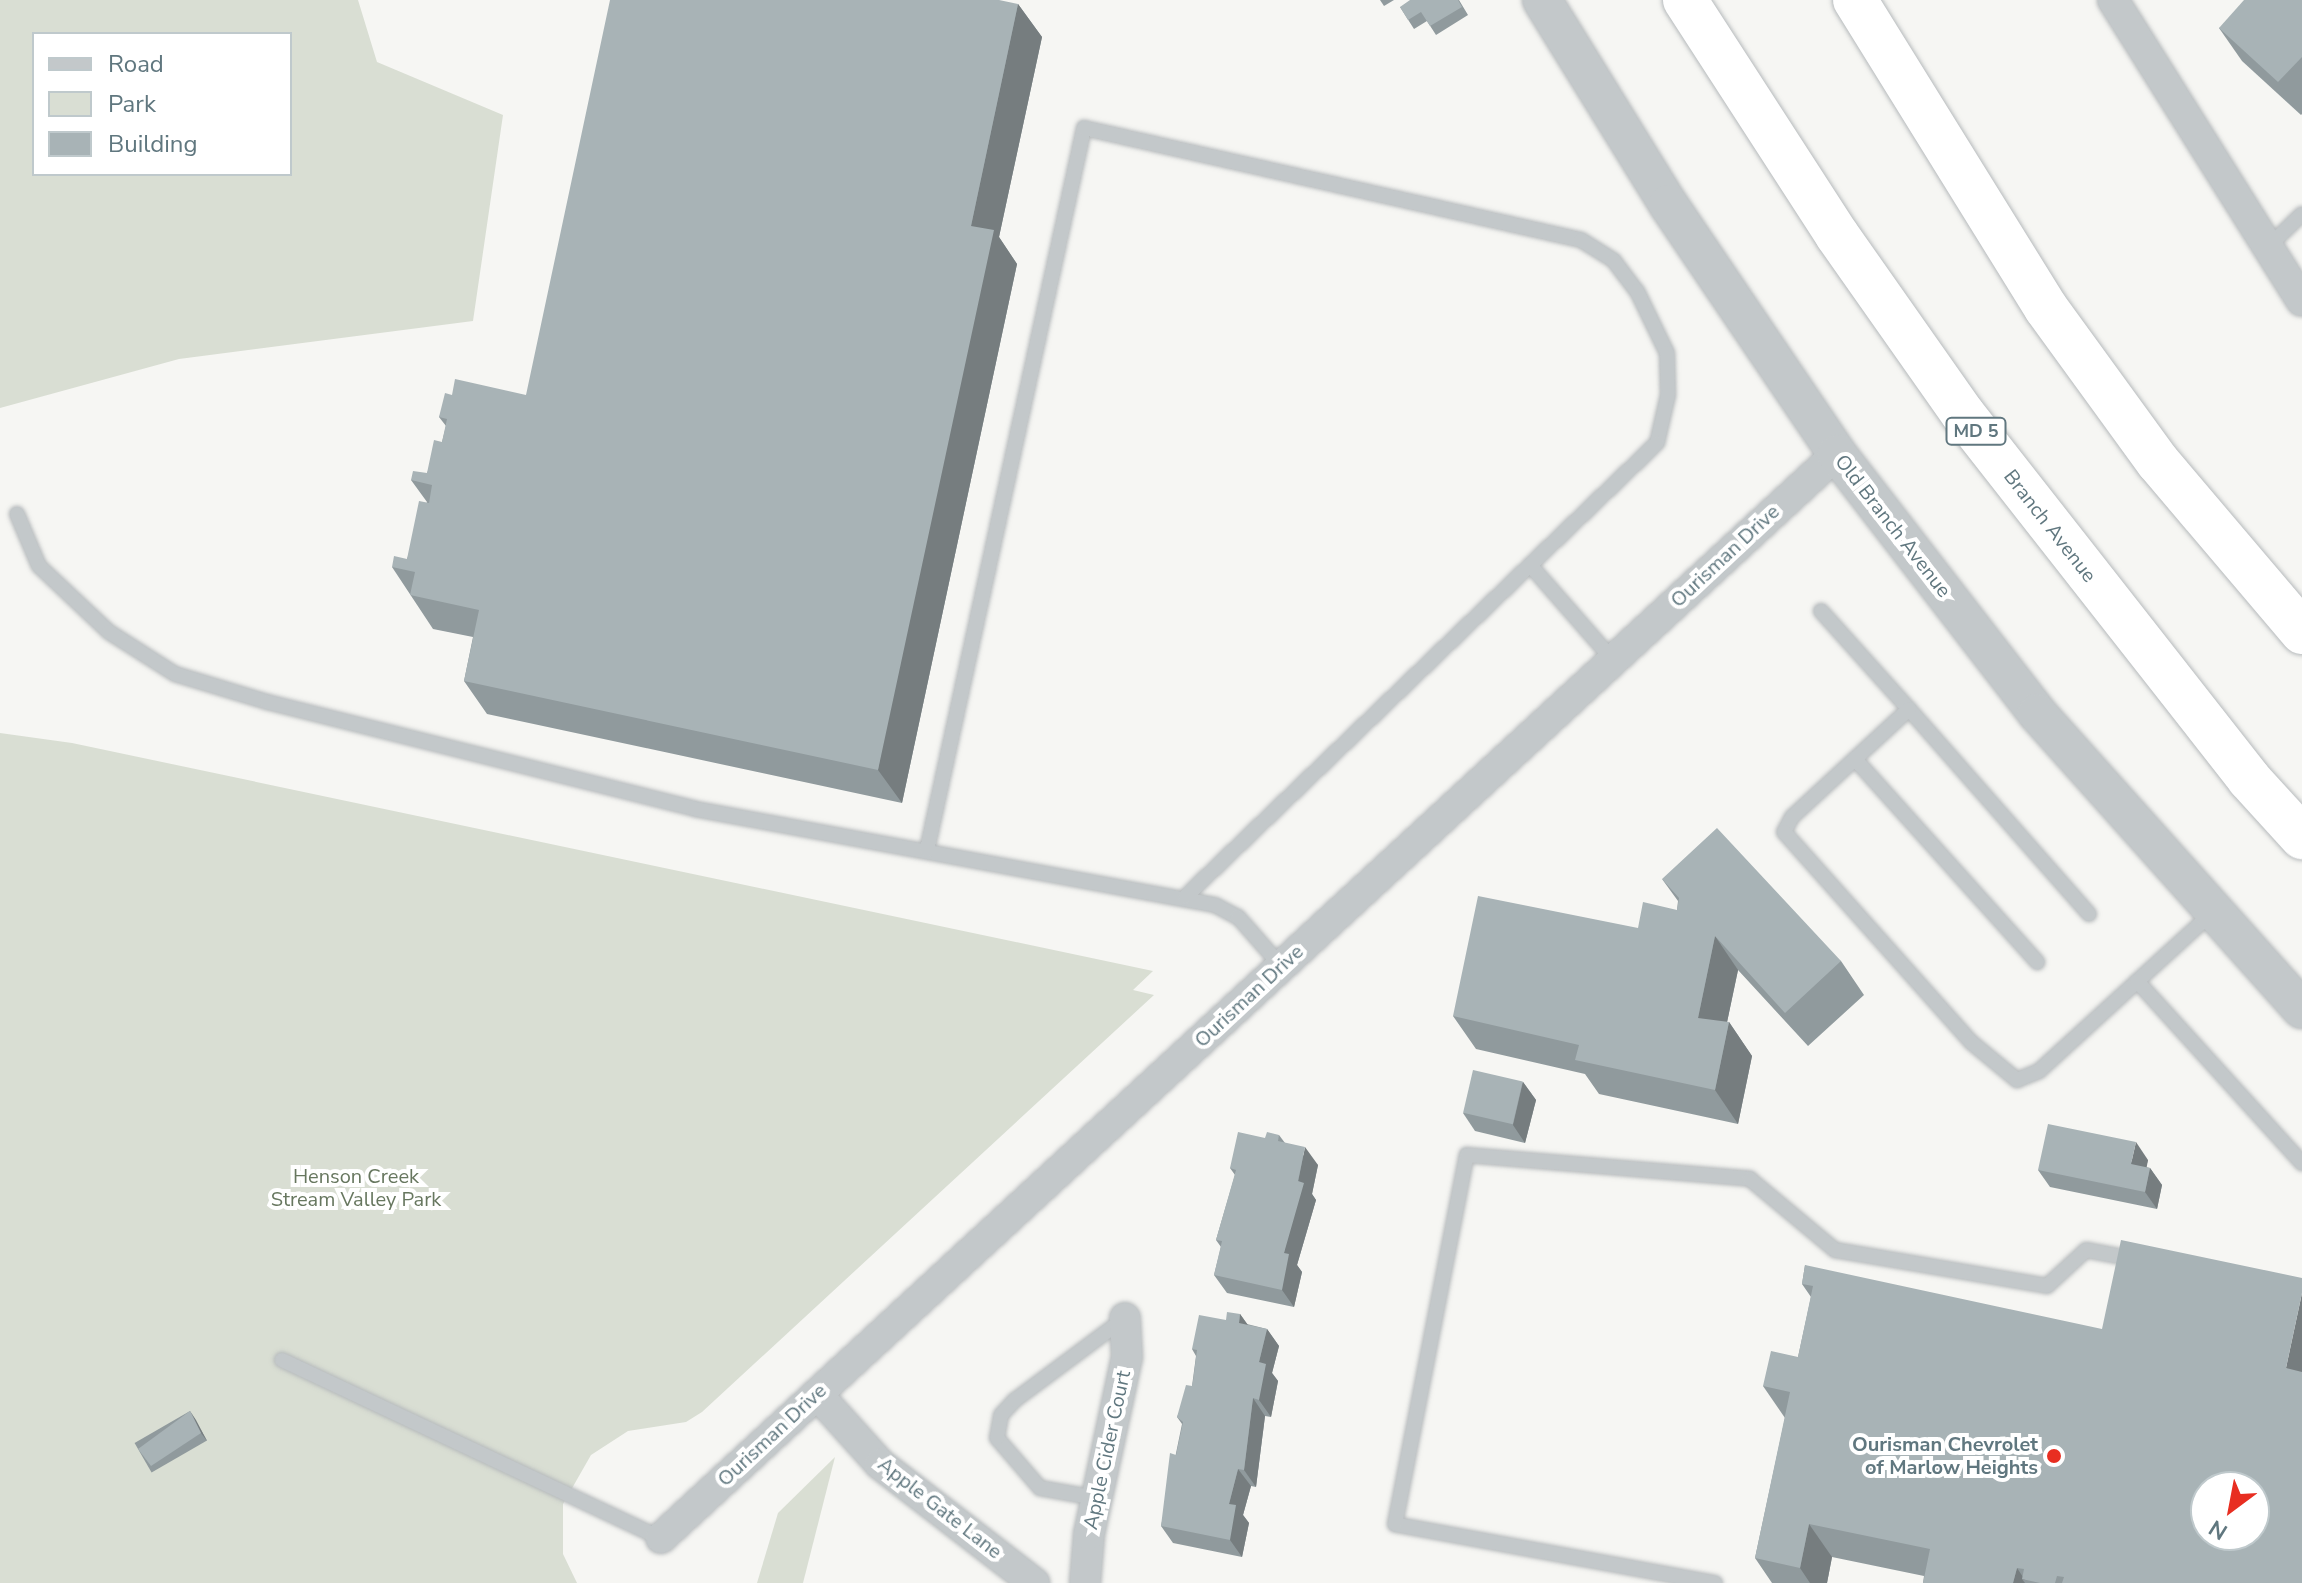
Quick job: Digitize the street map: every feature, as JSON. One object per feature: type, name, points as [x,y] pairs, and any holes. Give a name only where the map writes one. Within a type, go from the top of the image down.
[{"type":"highway","name":"Branch Avenue","points":[[1685,0],[1837,235],[1963,414],[2229,754],[2302,837]]},
{"type":"highway","points":[[1855,0],[2046,308],[2158,462],[2302,632]]},
{"type":"street","name":"Old Branch Avenue","points":[[1542,0],[1668,204],[1837,454],[2037,713],[2302,1009]]},
{"type":"street","points":[[2113,0],[2302,301]]},
{"type":"street","name":"Ourisman Drive","points":[[661,1538],[1837,454]]},
{"type":"street","name":"Apple Cider Court","points":[[1085,1583],[1096,1498],[1127,1357],[1125,1318]]},
{"type":"street","name":"Apple Gate Lane","points":[[817,1394],[880,1464],[1034,1583]]},
{"type":"lane","points":[[927,850],[1084,128],[1581,240],[1614,261],[1637,291],[1667,353],[1668,395],[1657,443],[1185,897]]},
{"type":"lane","points":[[2268,247],[2302,214]]},
{"type":"lane","points":[[17,514],[39,566],[109,632],[175,674],[267,702],[695,809],[1185,897],[1238,917],[1281,966]]},
{"type":"lane","points":[[1530,565],[1613,660]]},
{"type":"lane","points":[[1821,611],[2089,914]]},
{"type":"lane","points":[[1909,709],[1792,817],[1784,832],[1971,1042],[2017,1080],[2039,1071],[2214,911]]},
{"type":"lane","points":[[1855,759],[2037,962]]},
{"type":"lane","points":[[2137,981],[2302,1163]]},
{"type":"lane","points":[[1715,1583],[1395,1524],[1467,1155],[1750,1179],[1835,1250],[2047,1286],[2086,1250],[2148,1261]]},
{"type":"lane","points":[[1096,1498],[1040,1488],[997,1438],[1001,1415],[1015,1400],[1125,1318]]},
{"type":"lane","points":[[282,1360],[661,1538]]},
{"type":"green space","points":[[0,0],[358,0],[377,62],[503,115],[473,321],[179,359],[0,408]]},
{"type":"green space","name":"Henson Creek Stream Valley Park","points":[[0,733],[72,743],[1153,971],[1133,990],[1154,995],[702,1412],[686,1422],[628,1431],[591,1455],[563,1504],[563,1554],[577,1583],[0,1583]]},
{"type":"green space","points":[[835,1457],[803,1583],[757,1583],[778,1513]]},
{"type":"building","points":[[610,0],[999,0],[1018,4],[971,226],[994,230],[878,770],[464,681],[479,610],[410,595],[415,572],[392,567],[394,556],[407,559],[419,501],[429,503],[432,485],[411,480],[413,471],[427,473],[434,440],[442,442],[447,419],[439,417],[445,393],[452,395],[455,379],[526,395]]},
{"type":"building","points":[[1410,0],[1458,0],[1462,7],[1430,26],[1421,12],[1408,20],[1400,7]]},
{"type":"building","points":[[2244,0],[2302,0],[2302,57],[2278,82],[2219,28]]},
{"type":"building","points":[[1717,828],[1841,961],[1785,1013],[1715,936],[1698,1018],[1729,1022],[1715,1090],[1575,1060],[1579,1045],[1453,1016],[1478,896],[1638,928],[1643,902],[1677,910],[1679,898],[1662,879]]},
{"type":"building","points":[[1473,1070],[1523,1081],[1513,1124],[1463,1113]]},
{"type":"building","points":[[2048,1124],[2136,1142],[2131,1164],[2150,1168],[2145,1192],[2038,1170]]},
{"type":"building","points":[[1238,1132],[1265,1138],[1267,1132],[1279,1135],[1278,1141],[1305,1147],[1298,1181],[1304,1183],[1284,1253],[1289,1254],[1282,1290],[1214,1275],[1222,1241],[1216,1240],[1236,1170],[1230,1168]]},
{"type":"building","name":"Ourisman Chevrolet of Marlow Heights","points":[[2121,1240],[2302,1278],[2302,1293],[2286,1368],[2302,1372],[2302,1583],[2062,1583],[2064,1577],[2057,1576],[2055,1583],[2040,1583],[2022,1579],[2024,1569],[2017,1568],[2013,1583],[1923,1583],[1930,1549],[1809,1524],[1800,1568],[1755,1558],[1790,1392],[1763,1386],[1771,1351],[1798,1357],[1813,1286],[1802,1284],[1805,1265],[2102,1329]]},
{"type":"building","points":[[1227,1312],[1240,1314],[1239,1323],[1267,1329],[1259,1362],[1266,1364],[1259,1400],[1253,1398],[1244,1470],[1238,1469],[1229,1504],[1236,1505],[1230,1540],[1161,1526],[1170,1453],[1176,1455],[1183,1422],[1177,1417],[1186,1385],[1192,1386],[1193,1381],[1197,1350],[1192,1349],[1199,1315],[1226,1320]]},
{"type":"building","points":[[190,1411],[201,1433],[151,1466],[138,1449]]},
{"type":"place","name":"Ourisman Chevrolet of Marlow Heights","points":[[2054,1456]]}]
